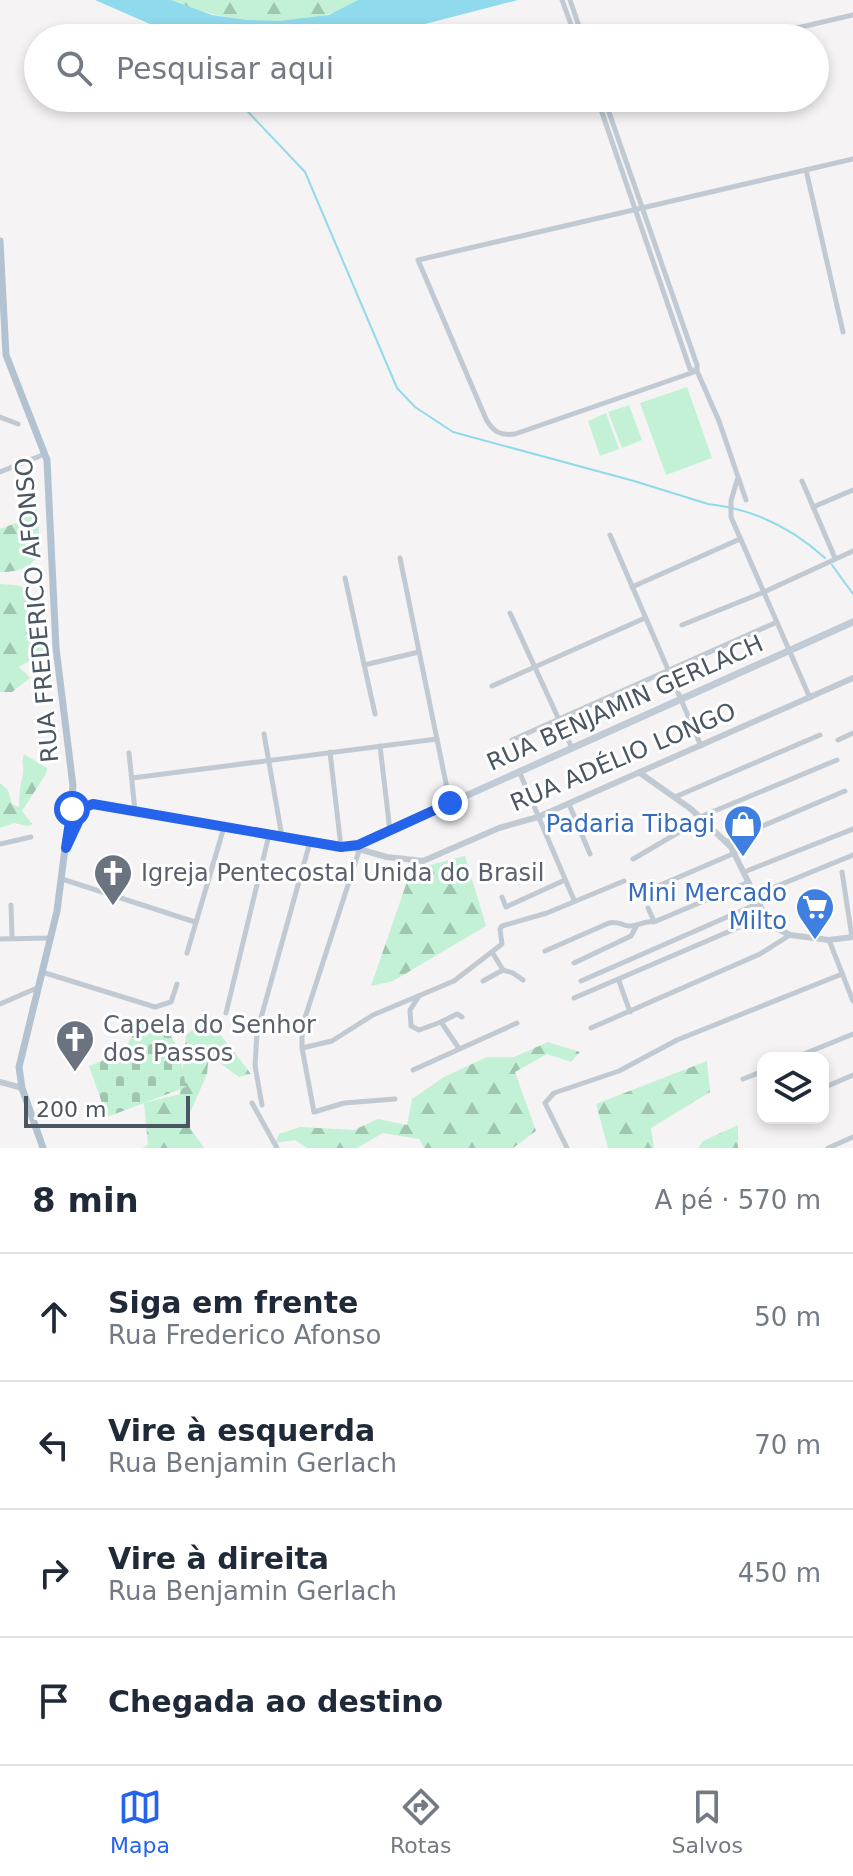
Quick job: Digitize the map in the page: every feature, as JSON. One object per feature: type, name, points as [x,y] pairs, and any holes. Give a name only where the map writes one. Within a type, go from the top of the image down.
[{"type":"main road","name":"RUA FREDERICO AFONSO","points":[[0,241],[4,275],[4,362],[46,453],[57,661],[73,786],[62,879],[51,938],[19,1067],[22,1088],[43,1148]]},
{"type":"main road","name":"RUA BENJAMIN GERLACH","points":[[352,847],[853,622]]},
{"type":"main road","points":[[66,848],[82,812],[90,804],[352,847]]},
{"type":"street","points":[[562,0],[571,24]]},
{"type":"street","points":[[570,0],[578,24]]},
{"type":"street","points":[[814,24],[853,15]]},
{"type":"street","points":[[603,112],[640,209],[674,314],[719,421],[746,500]]},
{"type":"street","points":[[608,112],[615,140]]},
{"type":"street","points":[[697,371],[515,434],[499,433],[486,419],[418,260],[853,159]]},
{"type":"street","points":[[806,170],[843,332]]},
{"type":"street","points":[[0,417],[18,424]]},
{"type":"street","points":[[0,472],[46,453]]},
{"type":"street","points":[[738,478],[730,512],[810,698]]},
{"type":"street","points":[[802,481],[835,558]]},
{"type":"street","points":[[813,507],[853,490]]},
{"type":"street","points":[[610,535],[701,746]]},
{"type":"street","points":[[631,587],[740,539]]},
{"type":"street","points":[[682,625],[853,551]]},
{"type":"street","points":[[400,558],[450,803]]},
{"type":"street","points":[[345,578],[375,714]]},
{"type":"street","points":[[510,613],[572,748]]},
{"type":"street","points":[[492,686],[645,618]]},
{"type":"street","points":[[512,740],[777,622]]},
{"type":"street","points":[[364,665],[419,652]]},
{"type":"street","name":"RUA ADÉLIO LONGO","points":[[352,847],[409,861],[423,861],[488,832],[569,804],[853,678]]},
{"type":"street","points":[[838,740],[853,733]]},
{"type":"street","points":[[264,734],[282,837]]},
{"type":"street","points":[[675,797],[820,735]]},
{"type":"street","points":[[132,778],[437,739]]},
{"type":"street","points":[[380,746],[390,831]]},
{"type":"street","points":[[330,752],[352,847],[302,1027],[302,1048],[314,1112],[344,1103],[395,1099]]},
{"type":"street","points":[[129,753],[135,811]]},
{"type":"street","points":[[633,859],[701,818],[837,760]]},
{"type":"street","points":[[519,771],[574,900]]},
{"type":"street","points":[[640,773],[701,818],[725,842],[735,853],[765,916],[776,928],[790,935],[829,940],[853,937],[842,872]]},
{"type":"street","points":[[725,842],[845,791]]},
{"type":"street","points":[[569,804],[590,854]]},
{"type":"street","points":[[187,953],[224,827]]},
{"type":"street","points":[[744,872],[853,829]]},
{"type":"street","points":[[226,1013],[269,835]]},
{"type":"street","points":[[0,844],[31,837]]},
{"type":"street","points":[[262,1105],[255,1066],[257,1032],[310,842]]},
{"type":"street","points":[[658,886],[735,853]]},
{"type":"street","points":[[755,895],[853,855]]},
{"type":"street","points":[[62,879],[195,922]]},
{"type":"street","points":[[502,897],[506,907],[565,880]]},
{"type":"street","points":[[302,1048],[332,1041],[373,1015],[454,981],[503,941],[500,929],[624,881]]},
{"type":"street","points":[[545,951],[609,923],[637,925],[654,922],[749,882]]},
{"type":"street","points":[[581,981],[759,903]]},
{"type":"street","points":[[11,905],[12,937]]},
{"type":"street","points":[[648,908],[654,922]]},
{"type":"street","points":[[574,998],[765,916]]},
{"type":"street","points":[[574,963],[631,936],[637,925]]},
{"type":"street","points":[[591,1028],[760,954],[790,935]]},
{"type":"street","points":[[0,939],[51,938]]},
{"type":"street","points":[[829,940],[853,1001]]},
{"type":"street","points":[[492,952],[503,970],[523,980]]},
{"type":"street","points":[[483,981],[503,970]]},
{"type":"street","points":[[42,971],[155,1007],[171,1002],[177,984]]},
{"type":"street","points":[[567,1148],[545,1103],[554,1093],[619,1071],[677,1040],[842,974]]},
{"type":"street","points":[[619,981],[630,1012]]},
{"type":"street","points":[[0,1004],[37,988]]},
{"type":"street","points":[[423,993],[410,1010],[411,1026],[419,1030],[457,1014],[462,1017]]},
{"type":"street","points":[[441,1022],[458,1047]]},
{"type":"street","points":[[413,1070],[458,1047],[517,1023]]},
{"type":"street","points":[[809,1052],[853,1034]]},
{"type":"street","points":[[743,1079],[757,1073]]},
{"type":"street","points":[[829,1085],[853,1075]]},
{"type":"street","points":[[0,1082],[22,1088]]},
{"type":"street","points":[[252,1103],[277,1148]]},
{"type":"street","points":[[828,1148],[853,1137]]},
{"type":"green space","points":[[171,0],[358,0],[339,11],[316,18],[266,21],[214,14]]},
{"type":"green space","points":[[687,387],[712,458],[666,475],[640,403]]},
{"type":"green space","points":[[629,405],[642,440],[622,448],[608,412]]},
{"type":"green space","points":[[606,413],[619,449],[600,456],[588,421]]},
{"type":"green space","points":[[37,509],[39,545],[33,562],[15,571],[0,572],[0,529]]},
{"type":"green space","points":[[0,584],[20,586],[32,596],[44,624],[48,650],[19,667],[30,678],[12,692],[0,692]]},
{"type":"green space","points":[[24,754],[47,768],[22,811],[32,824],[14,823],[0,828],[0,783],[8,790],[12,804],[19,807]]},
{"type":"green space","points":[[465,856],[486,926],[393,981],[371,986],[411,870]]},
{"type":"green space","points":[[153,1019],[162,1021],[179,1050],[186,1087],[107,1117],[89,1066],[124,1052],[138,1024]]},
{"type":"green space","points":[[208,1019],[251,1074],[239,1077],[209,1055],[207,1074],[186,1122],[204,1148],[142,1148],[148,1145],[144,1103],[180,1094],[186,1035]]},
{"type":"green space","points":[[548,1042],[580,1052],[571,1062],[547,1054],[515,1072],[536,1131],[513,1148],[424,1148],[419,1139],[383,1133],[357,1148],[307,1148],[295,1140],[275,1143],[279,1134],[300,1127],[354,1130],[378,1119],[407,1125],[412,1099],[444,1077],[487,1057],[514,1057]]},
{"type":"green space","points":[[707,1061],[710,1092],[651,1128],[654,1148],[608,1148],[596,1104]]},
{"type":"green space","points":[[738,1125],[738,1148],[698,1148],[703,1141]]},
{"type":"water","points":[[95,0],[171,0],[212,15],[279,21],[329,15],[358,0],[518,0],[425,24],[150,24]]},
{"type":"waterway","points":[[248,112],[305,172],[397,388],[415,407],[453,432],[756,515],[799,537],[825,558]]},
{"type":"waterway","points":[[832,565],[853,594]]},
{"type":"place","name":"Padaria Tibagi","points":[[743,858]]},
{"type":"place","name":"Igreja Pentecostal Unida do Brasil","points":[[113,907]]},
{"type":"place","name":"Mini Mercado Milto","points":[[815,941]]},
{"type":"place","name":"Capela do Senhor dos Passos","points":[[75,1073]]},
{"type":"route","points":[[72,809],[66,848],[85,807],[90,804],[330,846],[351,847],[450,803]]}]
